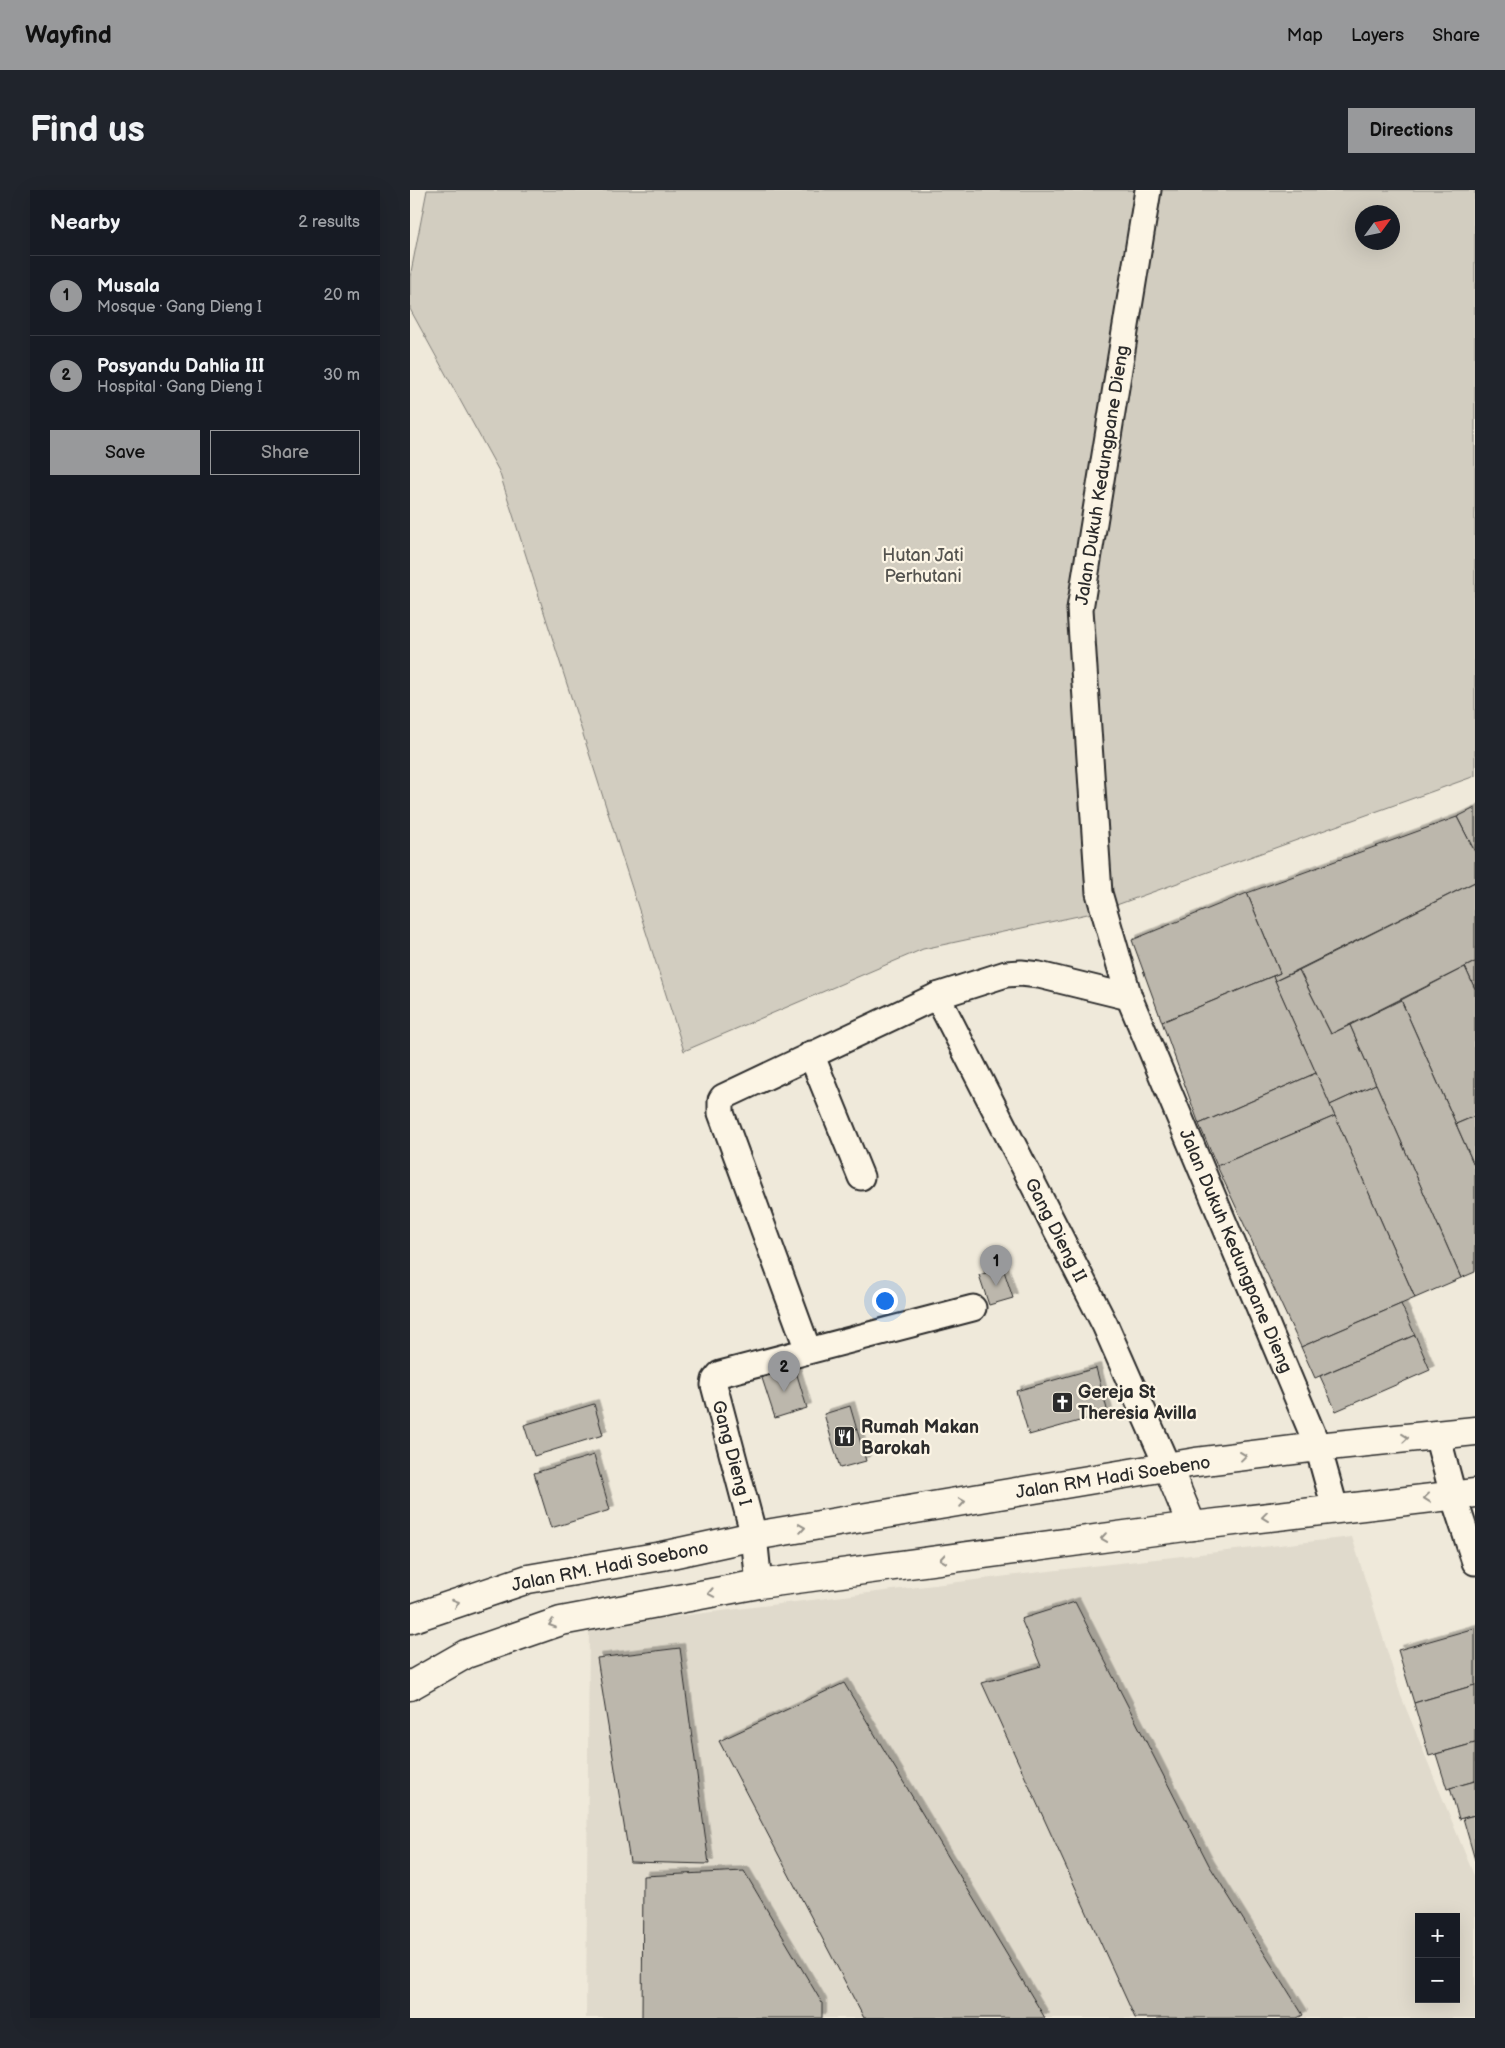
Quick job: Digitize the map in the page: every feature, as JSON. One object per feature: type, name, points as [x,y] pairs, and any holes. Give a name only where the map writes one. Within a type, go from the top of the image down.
[{"type":"main road","name":"Jalan RM Hadi Soebeno","points":[[754,1536],[1196,1462],[1475,1431]]},
{"type":"main road","points":[[1168,1468],[1192,1526]]},
{"type":"main road","points":[[410,1686],[466,1654],[561,1621],[759,1584],[1192,1526],[1464,1494]]},
{"type":"main road","name":"Jalan RM. Hadi Soebono","points":[[410,1618],[528,1579],[662,1556],[754,1536]]},
{"type":"street","name":"Jalan Dukuh Kedungpane Dieng","points":[[1148,190],[1080,609],[1099,893],[1129,997],[1318,1447],[1335,1508]]},
{"type":"street","points":[[808,1350],[721,1113],[720,1100],[725,1095],[937,996],[990,978],[1021,973],[1039,975],[1129,997]]},
{"type":"street","name":"Gang Dieng II","points":[[937,996],[1104,1325],[1168,1468]]},
{"type":"street","points":[[811,1054],[861,1177]]},
{"type":"street","name":"Gang Dieng I","points":[[759,1584],[754,1536],[714,1380],[720,1374],[972,1308]]},
{"type":"street","points":[[1437,1435],[1464,1494],[1475,1562]]},
{"type":"shaded area","points":[[1352,1537],[1401,1696],[1475,1878],[1475,2018],[586,2018],[589,1627],[1066,1569]]},
{"type":"green space","name":"Hutan Jati Perhutani","points":[[427,190],[1475,190],[1475,776],[1097,912],[923,949],[684,1051],[499,471],[410,309],[410,277]]},
{"type":"building","points":[[1475,808],[1475,852],[1457,817]]},
{"type":"building","points":[[1457,817],[1475,852],[1475,882],[1275,981],[1273,976],[1280,973],[1247,893]]},
{"type":"building","points":[[1475,882],[1475,962],[1331,1034],[1299,970]]},
{"type":"building","points":[[1247,893],[1280,973],[1162,1022],[1132,940]]},
{"type":"building","points":[[1475,962],[1475,989],[1465,967]]},
{"type":"building","points":[[1465,967],[1475,989],[1475,1116],[1456,1124],[1401,1000]]},
{"type":"building","points":[[1299,970],[1331,1034],[1350,1025],[1376,1084],[1330,1105],[1275,981]]},
{"type":"building","points":[[1273,976],[1316,1073],[1199,1124],[1162,1022]]},
{"type":"building","points":[[1401,1000],[1475,1167],[1475,1272],[1461,1278],[1350,1025]]},
{"type":"building","points":[[1316,1073],[1335,1116],[1217,1166],[1199,1124]]},
{"type":"building","points":[[1376,1084],[1461,1278],[1415,1298],[1330,1105]]},
{"type":"building","points":[[1335,1116],[1415,1298],[1301,1347],[1217,1166]]},
{"type":"building","points":[[1475,1116],[1475,1167],[1456,1124]]},
{"type":"building","points":[[1003,1268],[1013,1298],[989,1305],[979,1275]]},
{"type":"building","points":[[1401,1304],[1415,1335],[1315,1378],[1301,1347]]},
{"type":"building","points":[[1415,1335],[1430,1370],[1336,1411],[1320,1376]]},
{"type":"building","points":[[794,1365],[807,1408],[775,1418],[761,1375]]},
{"type":"building","name":"Gereja St Theresia Avilla","points":[[1096,1368],[1108,1413],[1029,1435],[1016,1391]]},
{"type":"building","points":[[594,1404],[603,1435],[534,1456],[524,1425]]},
{"type":"building","name":"Rumah Makan Barokah","points":[[850,1406],[866,1461],[840,1468],[824,1414]]},
{"type":"building","points":[[594,1455],[610,1510],[551,1528],[534,1473]]},
{"type":"building","points":[[1075,1602],[1209,1865],[1303,2015],[1297,2018],[1135,2018],[982,1683],[1041,1666],[1021,1619]]},
{"type":"building","points":[[1475,1628],[1475,1685],[1414,1703],[1398,1650]]},
{"type":"building","points":[[680,1648],[709,1864],[630,1862],[597,1658]]},
{"type":"building","points":[[844,1683],[1045,2018],[864,2018],[719,1741]]},
{"type":"building","points":[[1475,1685],[1475,1743],[1429,1756],[1414,1703]]},
{"type":"building","points":[[1475,1743],[1475,1781],[1447,1789],[1436,1754]]},
{"type":"building","points":[[1475,1781],[1475,1815],[1459,1819],[1450,1788]]},
{"type":"building","points":[[1475,1815],[1475,1860],[1463,1818]]},
{"type":"building","points":[[744,1871],[822,2003],[822,2018],[642,2018],[643,1876]]},
{"type":"place","name":"Musala","points":[[996,1286]]},
{"type":"place","name":"Posyandu Dahlia III","points":[[784,1392]]},
{"type":"place","name":"Gereja St Theresia Avilla","points":[[1062,1402]]},
{"type":"place","name":"Rumah Makan Barokah","points":[[845,1437]]}]
